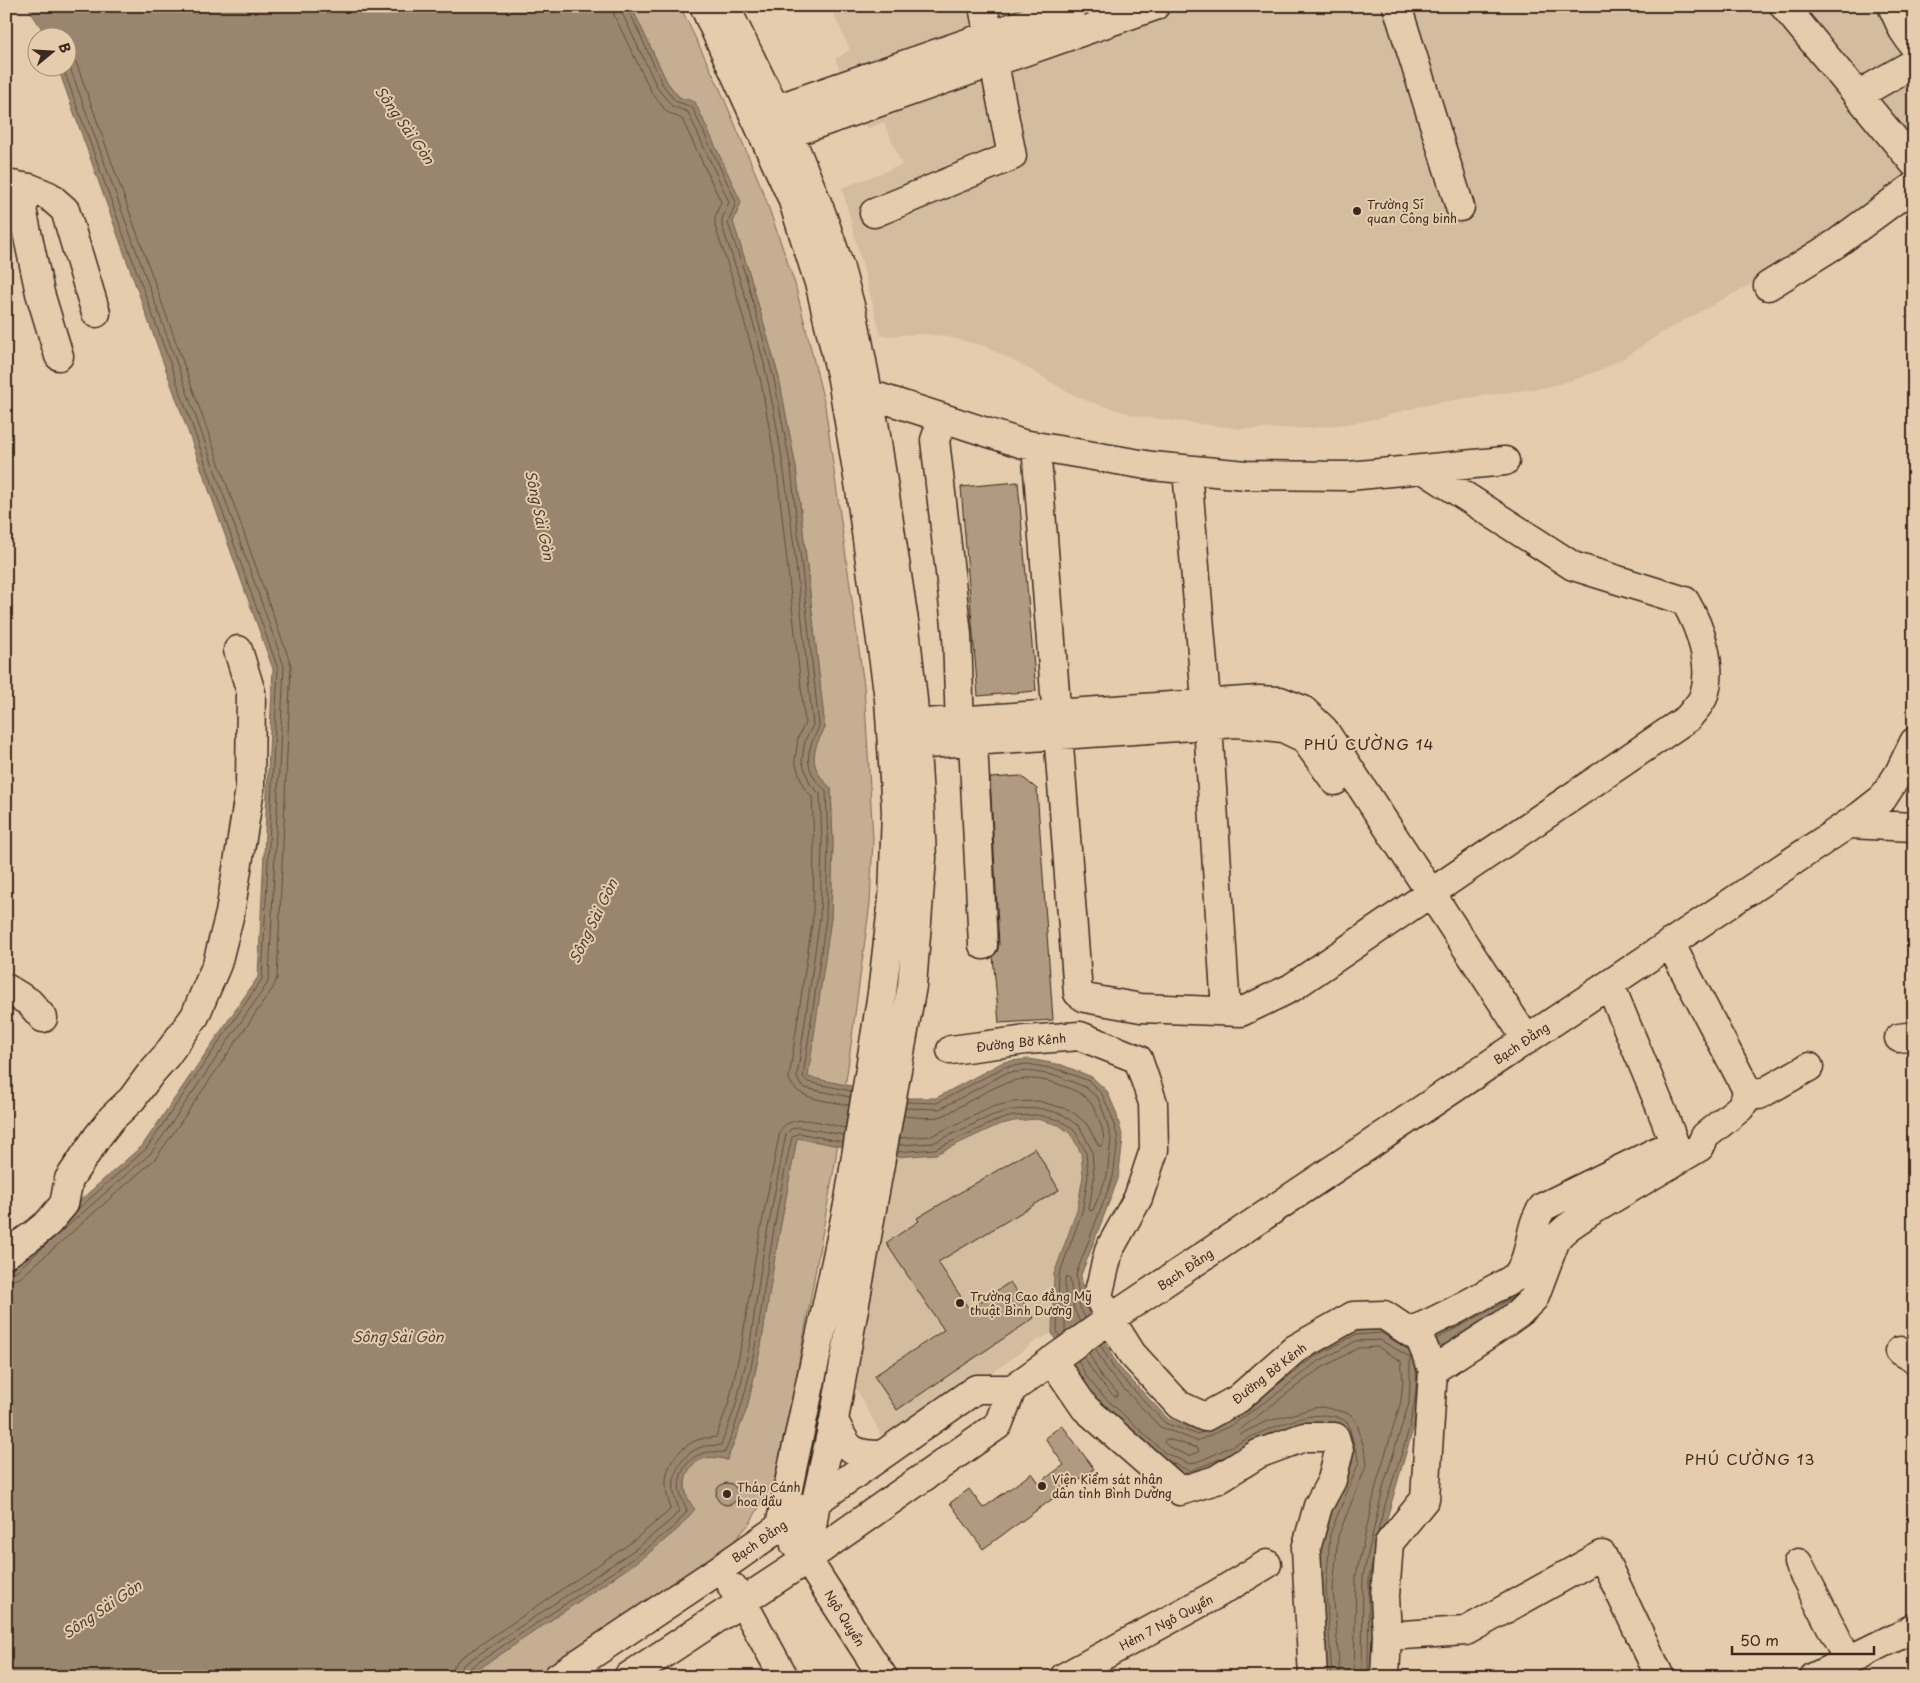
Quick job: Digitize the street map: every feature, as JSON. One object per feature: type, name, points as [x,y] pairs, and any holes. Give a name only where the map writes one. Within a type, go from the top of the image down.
[{"type":"street","points":[[704,6],[777,124],[795,207],[820,286],[842,379],[862,499],[889,699],[903,735],[922,858],[912,986],[834,1420],[816,1501],[807,1558]]},
{"type":"street","points":[[725,6],[777,124],[822,216],[839,265],[854,320],[869,394],[905,628],[903,735],[896,811],[893,898],[882,993],[849,1200],[780,1526]]},
{"type":"street","points":[[874,213],[1012,156],[983,6]]},
{"type":"street","points":[[777,124],[989,36],[1074,6]]},
{"type":"street","points":[[777,124],[994,62],[1155,6]]},
{"type":"street","points":[[1397,6],[1460,206]]},
{"type":"street","points":[[1784,6],[1914,163]]},
{"type":"street","points":[[1892,6],[1903,30],[1914,46]]},
{"type":"street","points":[[1858,95],[1914,63]]},
{"type":"street","points":[[60,356],[40,294],[18,186],[49,196],[65,210],[96,313]]},
{"type":"street","points":[[1768,286],[1837,243],[1914,186]]},
{"type":"street","points":[[869,394],[1023,444],[1152,466],[1187,470],[1246,475],[1349,476],[1505,461]]},
{"type":"street","points":[[943,418],[935,440],[967,731],[983,945]]},
{"type":"street","points":[[1036,446],[1078,993],[1085,998],[1141,1008],[1241,1012],[1291,988],[1688,718],[1704,697],[1708,670],[1695,619],[1685,601],[1574,566],[1423,469]]},
{"type":"street","points":[[1187,470],[1207,714],[1226,1011]]},
{"type":"street","points":[[6,1254],[48,1223],[64,1204],[69,1179],[98,1136],[112,1118],[132,1099],[195,1016],[217,964],[230,912],[250,788],[251,692],[238,650]]},
{"type":"street","points":[[903,735],[1207,714],[1258,700],[1280,701],[1303,710],[1324,730],[1424,898],[1519,1045]]},
{"type":"street","name":"Bạch Đằng","points":[[1052,1360],[1848,824],[1883,798],[1899,773],[1914,742]]},
{"type":"street","points":[[1848,824],[1914,827]]},
{"type":"street","points":[[1670,943],[1747,1090],[1759,1095],[1809,1067]]},
{"type":"street","points":[[1385,1677],[1387,1636],[1385,1596],[1389,1543],[1425,1499],[1423,1351],[1448,1315],[1508,1281],[1520,1272],[1527,1256],[1533,1224],[1542,1206],[1674,1143],[1656,1092],[1629,1035],[1610,984]]},
{"type":"street","points":[[6,988],[29,1002],[43,1018]]},
{"type":"street","name":"Đường Bờ Kênh","points":[[951,1050],[1026,1040],[1080,1036],[1138,1059],[1153,1103],[1154,1150],[1138,1198],[1109,1250],[1098,1296],[1108,1321],[1132,1354],[1179,1405],[1205,1417],[1238,1399],[1295,1349],[1353,1316],[1384,1315],[1423,1351]]},
{"type":"street","points":[[1423,1351],[1511,1319],[1534,1298],[1554,1242],[1559,1235],[1590,1212],[1700,1147],[1705,1136],[1740,1108],[1745,1100],[1747,1090]]},
{"type":"street","points":[[628,1677],[662,1667],[742,1601],[998,1425],[1012,1389],[1052,1360],[1085,1408],[1180,1491],[1216,1480],[1258,1454],[1294,1441],[1304,1438],[1334,1437],[1339,1451],[1332,1480],[1318,1506],[1306,1549],[1314,1677]]},
{"type":"street","name":"Bạch Đằng","points":[[558,1677],[720,1569],[976,1389],[1012,1389]]},
{"type":"street","points":[[834,1420],[843,1440],[851,1450],[864,1455],[882,1455]]},
{"type":"street","name":"Ngô Quyền","points":[[780,1526],[807,1558],[883,1677]]},
{"type":"street","points":[[1387,1636],[1466,1631],[1602,1555],[1660,1677]]},
{"type":"street","points":[[1798,1563],[1848,1660]]},
{"type":"street","name":"Hẻm 7 Ngô Quyền","points":[[1064,1677],[1215,1595],[1267,1564]]},
{"type":"street","points":[[720,1569],[742,1601],[784,1677]]},
{"type":"street","points":[[1814,1677],[1914,1628]]},
{"type":"shaded area","points":[[631,6],[680,6],[720,89],[763,191],[795,284],[825,406],[864,686],[873,838],[870,903],[835,1163],[795,1384],[774,1480],[750,1523],[712,1566],[547,1677],[467,1677],[644,1557],[679,1528],[689,1502],[685,1481],[690,1469],[700,1460],[708,1457],[727,1460],[747,1408],[761,1346],[775,1256],[797,1138],[831,918],[833,843],[831,788],[819,774],[814,760],[817,745],[825,728],[796,468],[779,378],[733,222],[741,202],[679,97],[667,82]]},
{"type":"shaded area","name":"Trường Sĩ quan Công binh","points":[[830,6],[1914,6],[1914,167],[1880,200],[1781,268],[1661,333],[1624,358],[1574,380],[1547,387],[1417,407],[1380,418],[1312,428],[1244,429],[1137,416],[1090,402],[984,346],[944,336],[923,334],[881,336],[842,188],[902,165],[884,122],[867,129],[835,59],[850,50]]},
{"type":"shaded area","name":"Trường Cao đẳng Mỹ thuật Bình Dương","points":[[1037,1119],[1059,1125],[1071,1134],[1082,1153],[1083,1176],[1077,1210],[1054,1274],[1052,1333],[1036,1341],[888,1448],[851,1379],[897,1157],[936,1154],[998,1125],[1014,1121]]},
{"type":"water","name":"Sông Sài Gòn","points":[[27,6],[631,6],[667,82],[679,97],[695,102],[741,202],[733,222],[779,378],[796,468],[825,728],[817,745],[814,760],[819,774],[831,788],[833,842],[831,918],[808,1077],[908,1098],[936,1098],[1003,1062],[1029,1059],[1062,1065],[1092,1077],[1107,1091],[1116,1112],[1123,1139],[1118,1179],[1081,1275],[1085,1306],[1117,1365],[1168,1419],[1197,1430],[1225,1416],[1308,1354],[1353,1330],[1483,1310],[1550,1219],[1641,1169],[1698,1130],[1705,1139],[1565,1225],[1540,1280],[1481,1332],[1420,1405],[1384,1528],[1373,1677],[1321,1677],[1319,1531],[1340,1430],[1190,1477],[1159,1463],[1076,1382],[1052,1333],[1054,1274],[1077,1210],[1083,1176],[1081,1153],[1071,1134],[1059,1125],[1037,1119],[1014,1121],[998,1125],[936,1154],[897,1157],[797,1138],[775,1256],[761,1346],[747,1408],[727,1460],[704,1459],[695,1463],[689,1470],[685,1478],[685,1488],[688,1499],[695,1509],[679,1528],[644,1557],[467,1677],[6,1677],[6,1265],[142,1146],[258,977],[273,669],[62,78],[78,78],[78,28],[41,28]]},
{"type":"building","points":[[1018,482],[1036,691],[978,696],[961,487]]},
{"type":"building","points":[[1021,776],[1037,789],[1053,1020],[999,1023],[993,956],[997,952],[999,944],[990,778]]},
{"type":"building","points":[[1035,1148],[1059,1190],[938,1262],[969,1309],[1010,1282],[1034,1318],[897,1410],[874,1376],[944,1330],[886,1243],[919,1221],[917,1218]]},
{"type":"building","name":"Viện Kiểm sát nhân dân tỉnh Bình Dương","points":[[1062,1425],[1094,1469],[983,1549],[950,1503],[969,1489],[983,1508],[1032,1473],[1039,1483],[1064,1465],[1045,1438]]},
{"type":"building","name":"Tháp Cánh hoa dầu","points":[[727,1483],[735,1486],[738,1494],[735,1502],[727,1505],[719,1502],[716,1494],[719,1486]]},
{"type":"place","name":"Trường Sĩ quan Công binh","points":[[1357,211]]},
{"type":"place","name":"Trường Cao đẳng Mỹ thuật Bình Dương","points":[[960,1303]]},
{"type":"place","name":"Viện Kiểm sát nhân dân tỉnh Bình Dương","points":[[1042,1486]]},
{"type":"place","name":"Tháp Cánh hoa dầu","points":[[727,1494]]},
{"type":"district","name":"PHÚ CƯỜNG 14","points":[[1369,743]]},
{"type":"district","name":"PHÚ CƯỜNG 13","points":[[1750,1458]]}]
